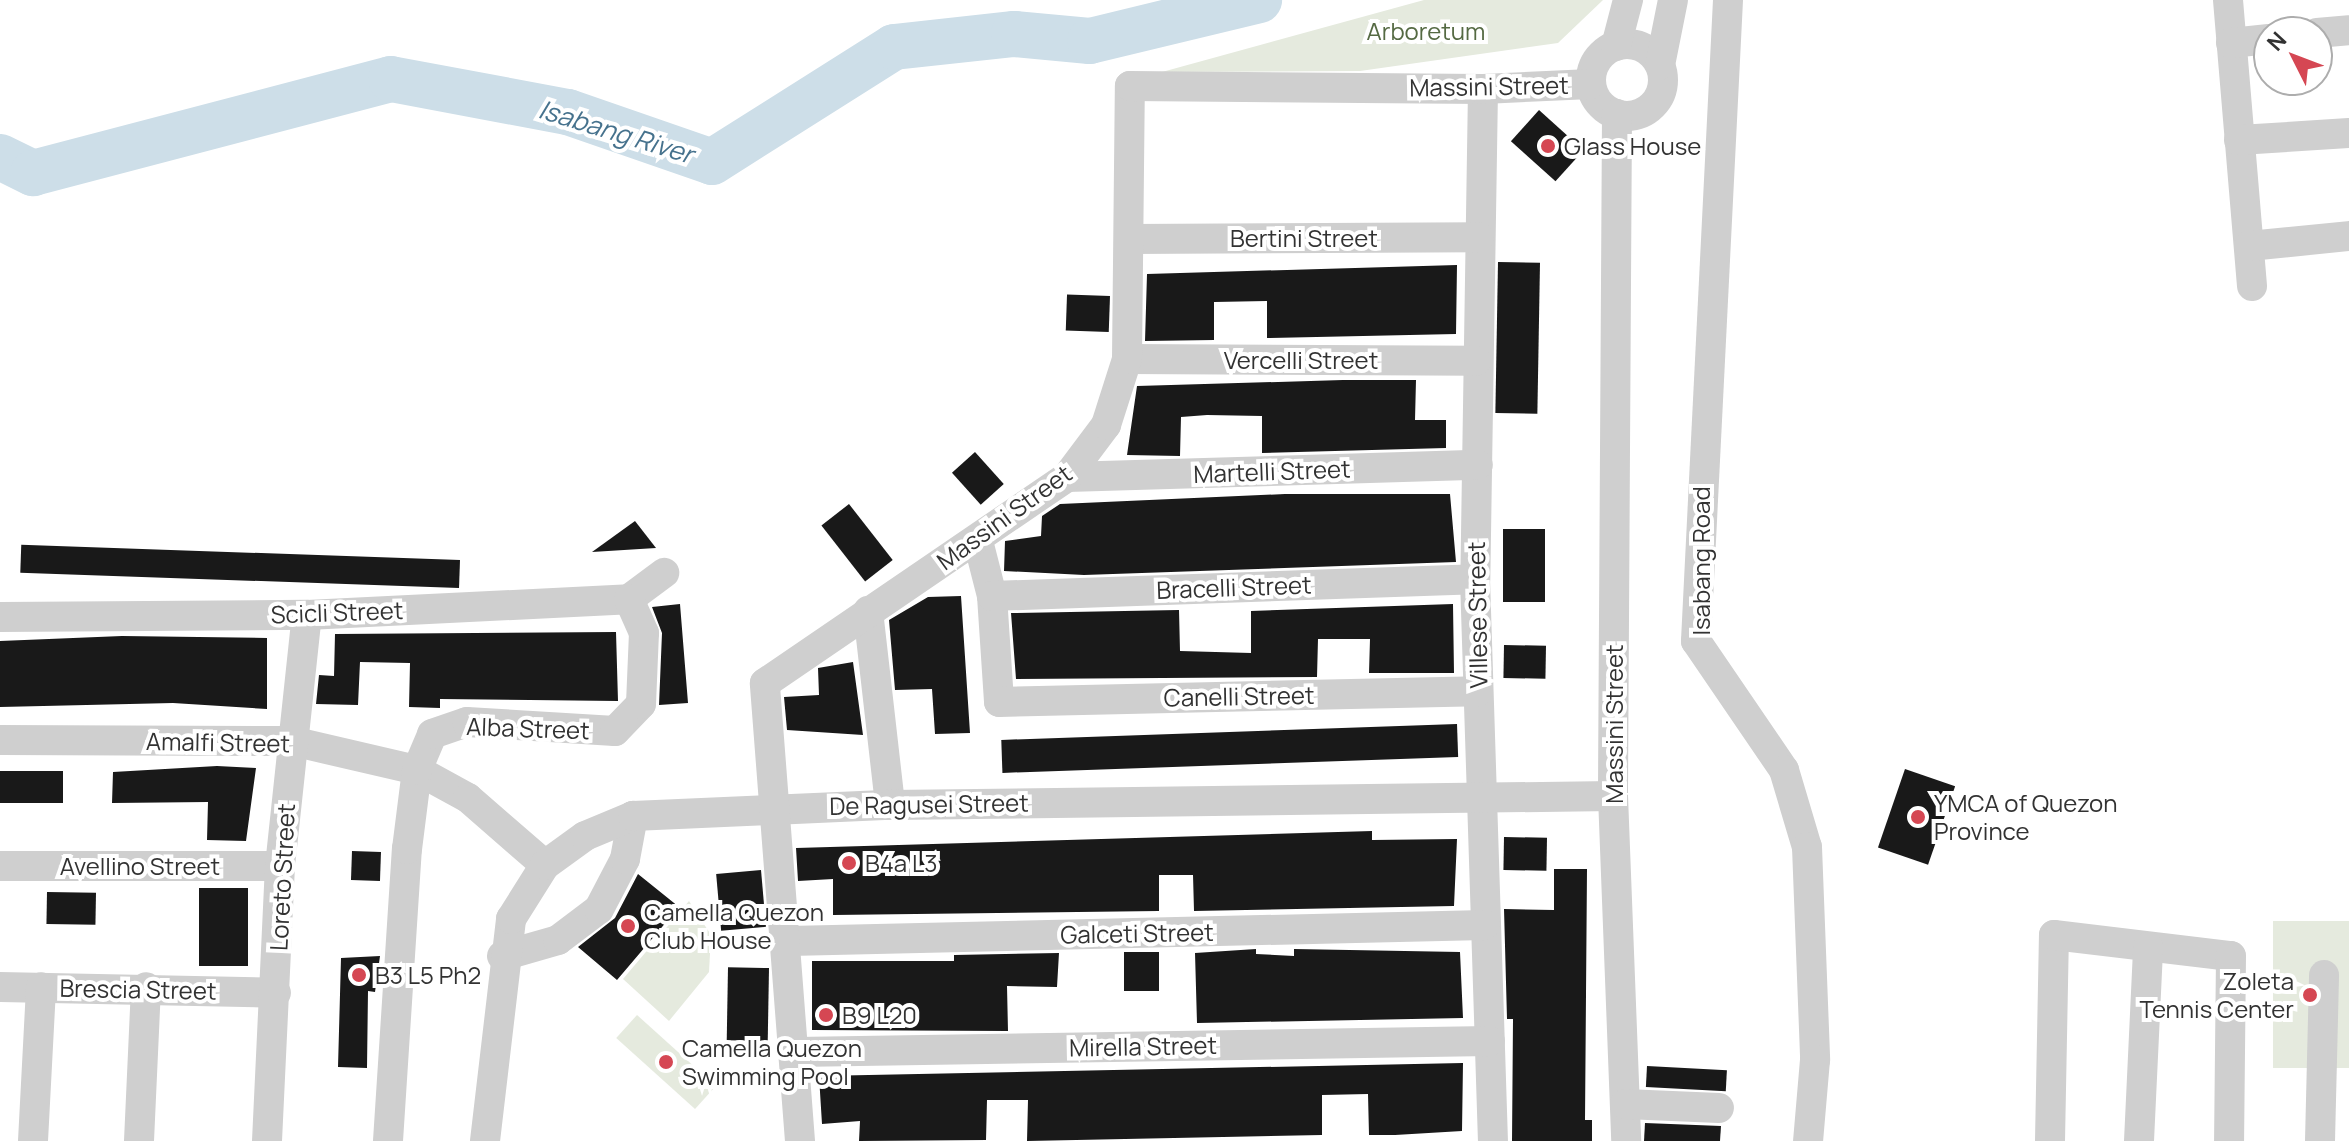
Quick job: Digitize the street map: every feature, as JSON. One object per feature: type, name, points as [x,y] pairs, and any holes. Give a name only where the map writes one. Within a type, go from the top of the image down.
[{"type":"street","points":[[1628,0],[1616,46],[1594,65],[1591,84],[1599,103],[1617,114],[1639,114],[1657,99],[1660,65],[1673,0]]},
{"type":"street","name":"Isabang Road","points":[[1728,0],[1696,641],[1784,770],[1807,847],[1815,1060],[1808,1141]]},
{"type":"street","points":[[2228,0],[2252,286]]},
{"type":"street","points":[[2231,43],[2253,41]]},
{"type":"street","points":[[1616,46],[1644,48],[1660,65]]},
{"type":"street","name":"Massini Street","points":[[800,1141],[789,941],[765,683],[868,611],[978,541],[1067,477],[1106,425],[1127,359],[1130,86],[1483,89],[1591,84]]},
{"type":"street","name":"Villese Street","points":[[1483,89],[1476,361],[1478,465],[1475,579],[1478,691],[1486,794],[1485,925],[1493,1141]]},
{"type":"street","name":"Massini Street","points":[[1617,114],[1613,796],[1626,1141]]},
{"type":"street","points":[[2239,140],[2349,133]]},
{"type":"street","points":[[2249,246],[2349,236]]},
{"type":"street","name":"Bertini Street","points":[[1129,239],[1479,237]]},
{"type":"street","name":"Vercelli Street","points":[[1127,359],[1476,361]]},
{"type":"street","name":"Martelli Street","points":[[1067,477],[1478,465]]},
{"type":"street","points":[[978,541],[992,596]]},
{"type":"street","points":[[629,599],[664,573]]},
{"type":"street","name":"Bracelli Street","points":[[992,596],[1475,579]]},
{"type":"street","name":"Canelli Street","points":[[992,596],[999,702],[1478,691]]},
{"type":"street","name":"Scicli Street","points":[[0,617],[307,615],[629,599]]},
{"type":"street","name":"Alba Street","points":[[388,1141],[417,770],[432,734],[467,722],[615,731],[641,704],[644,633],[629,599]]},
{"type":"street","points":[[868,611],[890,805]]},
{"type":"street","name":"Loreto Street","points":[[267,1141],[280,866],[307,615]]},
{"type":"street","name":"Amalfi Street","points":[[0,740],[292,741],[417,770],[468,798],[545,865]]},
{"type":"street","name":"De Ragusei Street","points":[[485,1141],[502,956],[511,919],[545,865],[585,836],[633,816],[777,807],[1486,794],[1613,796]]},
{"type":"street","points":[[502,956],[558,940],[599,909],[625,859],[633,816]]},
{"type":"street","name":"Avellino Street","points":[[0,866],[280,866]]},
{"type":"street","name":"Galceti Street","points":[[789,941],[1485,925]]},
{"type":"street","points":[[2050,1141],[2054,935],[2231,956],[2229,1141]]},
{"type":"street","points":[[2139,1141],[2148,947]]},
{"type":"street","points":[[2320,1141],[2324,975]]},
{"type":"street","name":"Brescia Street","points":[[0,987],[146,987],[276,993]]},
{"type":"street","points":[[33,1141],[41,987]]},
{"type":"street","points":[[139,1141],[146,987]]},
{"type":"street","name":"Mirella Street","points":[[796,1052],[1490,1041]]},
{"type":"street","points":[[1625,1104],[1719,1108]]},
{"type":"green space","name":"Arboretum","points":[[1424,0],[1603,0],[1558,43],[1360,71],[1162,72]]},
{"type":"green space","points":[[689,901],[711,935],[709,972],[669,1021],[623,979]]},
{"type":"green space","name":"Zoleta Tennis Center","points":[[2273,921],[2349,921],[2349,1068],[2273,1068]]},
{"type":"green space","name":"Camella Quezon Swimming Pool","points":[[637,1015],[716,1086],[695,1109],[616,1038]]},
{"type":"building","name":"Glass House","points":[[1539,110],[1584,150],[1555,181],[1511,141]]},
{"type":"building","points":[[1498,262],[1540,263],[1537,414],[1495,413]]},
{"type":"building","points":[[1457,265],[1456,334],[1267,338],[1267,301],[1214,302],[1214,340],[1145,341],[1147,274]]},
{"type":"building","points":[[1067,294],[1110,296],[1109,332],[1066,330]]},
{"type":"building","points":[[1416,380],[1415,420],[1446,420],[1446,448],[1262,453],[1262,416],[1207,415],[1181,417],[1180,456],[1127,455],[1137,386]]},
{"type":"building","points":[[975,452],[1004,484],[981,505],[952,473]]},
{"type":"building","points":[[1285,494],[1450,494],[1456,562],[1084,575],[1004,571],[1005,541],[1041,536],[1042,516],[1060,504]]},
{"type":"building","points":[[849,504],[893,560],[865,581],[821,526]]},
{"type":"building","points":[[635,521],[656,548],[592,552]]},
{"type":"building","points":[[1503,529],[1545,529],[1545,602],[1503,602]]},
{"type":"building","points":[[21,545],[460,560],[459,588],[20,573]]},
{"type":"building","points":[[961,596],[970,733],[935,734],[932,689],[895,690],[889,620],[928,597]]},
{"type":"building","points":[[680,604],[688,703],[659,705],[662,633],[652,607]]},
{"type":"building","points":[[1453,604],[1454,673],[1369,673],[1370,639],[1318,639],[1317,677],[1016,679],[1011,613],[1179,610],[1180,651],[1251,653],[1251,611]]},
{"type":"building","points":[[616,632],[618,701],[440,699],[440,708],[409,707],[410,663],[360,662],[358,705],[316,704],[319,675],[334,676],[335,634]]},
{"type":"building","points":[[122,636],[267,638],[267,709],[173,703],[0,707],[0,641]]},
{"type":"building","points":[[1504,645],[1546,646],[1545,679],[1503,678]]},
{"type":"building","points":[[853,662],[863,735],[787,730],[784,697],[819,695],[818,668]]},
{"type":"building","points":[[1457,724],[1458,757],[1002,773],[1001,740]]},
{"type":"building","points":[[217,766],[256,768],[246,841],[207,840],[208,802],[112,803],[113,772]]},
{"type":"building","name":"YMCA of Quezon Province","points":[[1905,769],[1955,786],[1928,865],[1878,847]]},
{"type":"building","points":[[0,771],[63,771],[63,803],[0,803]]},
{"type":"building","points":[[1372,831],[1372,840],[1457,839],[1454,906],[1194,911],[1193,875],[1159,875],[1159,911],[833,915],[833,879],[798,881],[796,848]]},
{"type":"building","points":[[1504,837],[1547,838],[1546,871],[1503,870]]},
{"type":"building","points":[[352,851],[381,852],[380,881],[351,880]]},
{"type":"building","points":[[1554,869],[1587,869],[1585,1120],[1592,1120],[1592,1141],[1512,1141],[1513,1019],[1507,1019],[1504,909],[1554,910]]},
{"type":"building","points":[[761,870],[766,927],[721,931],[716,874]]},
{"type":"building","name":"Camella Quezon Club House","points":[[638,874],[679,907],[617,980],[578,947],[615,918]]},
{"type":"building","points":[[199,888],[248,888],[248,966],[199,966]]},
{"type":"building","points":[[47,892],[96,893],[95,925],[46,924]]},
{"type":"building","points":[[1256,949],[1256,954],[1294,956],[1294,949],[1460,952],[1463,1018],[1197,1023],[1195,953]]},
{"type":"building","points":[[1124,952],[1159,952],[1159,991],[1124,991]]},
{"type":"building","points":[[1059,953],[1057,987],[1007,986],[1008,1031],[812,1030],[812,961],[954,961],[954,955]]},
{"type":"building","points":[[380,956],[375,992],[368,991],[367,1068],[338,1067],[341,958]]},
{"type":"building","points":[[728,967],[769,968],[768,1041],[727,1040]]},
{"type":"building","points":[[1463,1063],[1462,1131],[1395,1135],[1369,1135],[1368,1094],[1322,1095],[1322,1135],[1027,1141],[1028,1100],[987,1100],[986,1140],[859,1141],[860,1121],[822,1124],[819,1076]]},
{"type":"building","points":[[1647,1066],[1727,1070],[1726,1091],[1646,1087]]},
{"type":"building","points":[[1645,1123],[1721,1126],[1720,1141],[1644,1141]]},
{"type":"waterway","name":"Isabang River","points":[[0,157],[33,173],[391,79],[568,112],[712,162],[894,47],[1014,34],[1090,41],[1259,0]]},
{"type":"place","name":"Glass House","points":[[1548,146]]},
{"type":"place","name":"YMCA of Quezon Province","points":[[1918,817]]},
{"type":"place","name":"B4a L3","points":[[849,863]]},
{"type":"place","name":"Camella Quezon Club House","points":[[628,926]]},
{"type":"place","name":"B3 L5 Ph2","points":[[359,975]]},
{"type":"place","name":"Zoleta Tennis Center","points":[[2310,995]]},
{"type":"place","name":"B9 L20","points":[[826,1015]]},
{"type":"place","name":"Camella Quezon Swimming Pool","points":[[666,1062]]}]
